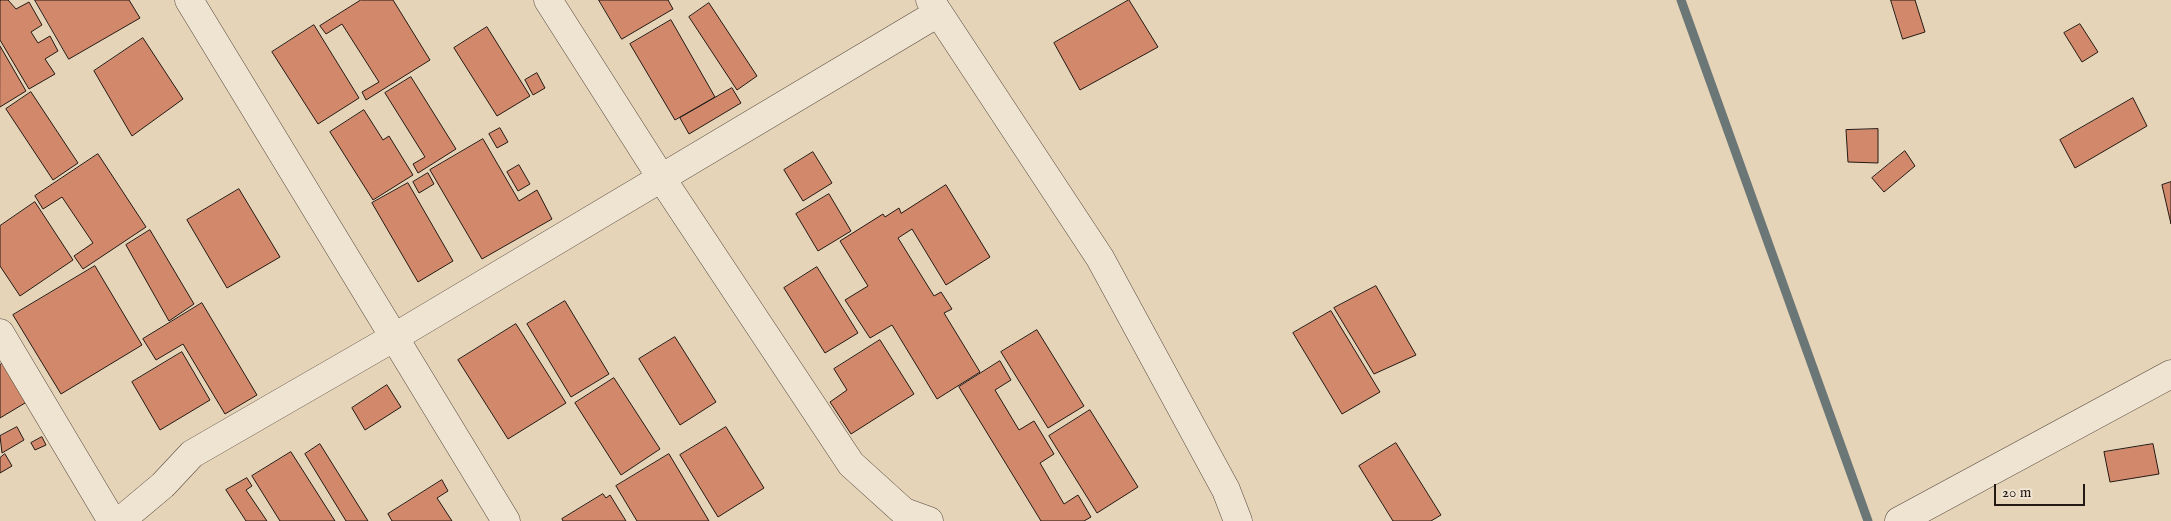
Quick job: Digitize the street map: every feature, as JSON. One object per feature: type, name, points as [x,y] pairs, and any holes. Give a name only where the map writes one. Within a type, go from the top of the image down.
[{"type":"street","points":[[189,0],[506,521]]},
{"type":"street","points":[[548,0],[662,179],[851,464],[904,512],[929,521]]},
{"type":"street","points":[[120,521],[163,485],[192,454],[662,179],[934,7],[1100,258],[1226,490],[1238,521]]},
{"type":"street","points":[[0,333],[112,521]]},
{"type":"street","points":[[1909,516],[2171,374]]},
{"type":"building","points":[[8,0],[16,9],[29,2],[42,25],[31,32],[38,43],[50,36],[58,51],[45,59],[55,74],[29,89],[0,40],[0,1]]},
{"type":"building","points":[[35,0],[129,0],[140,18],[69,59]]},
{"type":"building","points":[[361,0],[393,0],[430,60],[366,100],[362,92],[379,82],[342,24],[326,34],[320,26]]},
{"type":"building","points":[[599,0],[668,0],[673,9],[622,39]]},
{"type":"building","points":[[1129,0],[1158,47],[1080,90],[1054,43]]},
{"type":"building","points":[[1891,0],[1915,0],[1925,32],[1903,39]]},
{"type":"building","points":[[709,3],[757,76],[737,90],[689,17]]},
{"type":"building","points":[[671,20],[715,97],[675,120],[630,44]]},
{"type":"building","points":[[2080,24],[2098,52],[2082,62],[2064,33]]},
{"type":"building","points":[[314,25],[359,98],[318,124],[272,52]]},
{"type":"building","points":[[487,27],[530,96],[497,116],[454,48]]},
{"type":"building","points":[[143,38],[183,99],[132,136],[94,71]]},
{"type":"building","points":[[0,46],[26,91],[0,107]]},
{"type":"building","points":[[537,73],[545,88],[533,95],[525,80]]},
{"type":"building","points":[[411,77],[456,149],[418,173],[413,164],[425,157],[385,93]]},
{"type":"building","points":[[732,88],[741,103],[689,134],[680,118]]},
{"type":"building","points":[[31,92],[78,163],[53,180],[6,109]]},
{"type":"building","points":[[2133,98],[2147,126],[2075,168],[2060,140]]},
{"type":"building","points":[[364,110],[383,140],[389,136],[413,175],[373,200],[330,132]]},
{"type":"building","points":[[500,128],[508,142],[497,148],[489,134]]},
{"type":"building","points":[[1878,129],[1878,163],[1848,162],[1846,130]]},
{"type":"building","points":[[483,139],[519,201],[537,190],[552,219],[482,259],[430,170]]},
{"type":"building","points":[[1905,151],[1915,166],[1884,192],[1872,178]]},
{"type":"building","points":[[813,152],[832,183],[803,201],[784,170]]},
{"type":"building","points":[[98,154],[146,227],[83,269],[74,256],[93,243],[62,197],[43,209],[35,196]]},
{"type":"building","points":[[519,165],[530,184],[518,191],[507,172]]},
{"type":"building","points":[[428,173],[434,184],[419,193],[413,182]]},
{"type":"building","points":[[2171,182],[2171,224],[2162,185]]},
{"type":"building","points":[[408,183],[453,261],[418,282],[372,203]]},
{"type":"building","points":[[946,185],[990,257],[946,285],[912,229],[898,238],[934,296],[941,292],[952,309],[944,313],[980,372],[937,399],[892,325],[870,338],[845,300],[868,286],[840,241],[883,214],[885,217],[899,208],[901,213]]},
{"type":"building","points":[[239,189],[280,257],[227,288],[187,220]]},
{"type":"building","points":[[829,194],[851,231],[818,251],[796,214]]},
{"type":"building","points":[[35,202],[73,260],[20,296],[0,266],[0,226]]},
{"type":"building","points":[[150,230],[194,304],[169,321],[126,245]]},
{"type":"building","points":[[95,266],[142,345],[61,394],[13,315]]},
{"type":"building","points":[[817,267],[858,333],[825,353],[784,288]]},
{"type":"building","points":[[1376,286],[1416,355],[1374,374],[1334,308]]},
{"type":"building","points":[[565,301],[609,374],[571,397],[527,324]]},
{"type":"building","points":[[202,303],[257,395],[225,414],[183,344],[156,360],[143,339]]},
{"type":"building","points":[[1331,311],[1380,392],[1342,414],[1293,333]]},
{"type":"building","points":[[516,324],[566,403],[508,439],[458,360]]},
{"type":"building","points":[[1037,330],[1084,406],[1048,428],[1001,352]]},
{"type":"building","points":[[675,337],[716,402],[680,425],[639,359]]},
{"type":"building","points":[[880,340],[914,394],[851,434],[830,402],[847,390],[834,369]]},
{"type":"building","points":[[182,352],[210,400],[160,430],[132,382]]},
{"type":"building","points":[[6,361],[30,400],[0,418],[0,365]]},
{"type":"building","points":[[1000,361],[1011,380],[995,390],[1019,430],[1034,421],[1054,454],[1040,463],[1064,504],[1078,495],[1091,517],[1084,521],[1041,521],[959,387]]},
{"type":"building","points":[[614,378],[660,449],[621,475],[575,403]]},
{"type":"building","points":[[387,385],[401,407],[365,430],[352,408]]},
{"type":"building","points":[[1090,410],[1138,487],[1097,513],[1049,436]]},
{"type":"building","points":[[17,427],[24,440],[2,453],[0,436]]},
{"type":"building","points":[[726,427],[764,488],[718,517],[680,455]]},
{"type":"building","points":[[42,437],[46,445],[35,450],[31,443]]},
{"type":"building","points":[[1396,443],[1441,515],[1431,521],[1393,521],[1359,466]]},
{"type":"building","points":[[320,444],[368,521],[346,521],[305,454]]},
{"type":"building","points":[[2153,444],[2159,474],[2110,482],[2104,452]]},
{"type":"building","points":[[291,452],[335,521],[280,521],[252,476]]},
{"type":"building","points":[[5,454],[12,466],[0,473],[0,458]]},
{"type":"building","points":[[669,454],[709,521],[637,521],[616,486]]},
{"type":"building","points":[[247,478],[252,486],[246,490],[267,521],[246,521],[226,490]]},
{"type":"building","points":[[442,480],[448,491],[437,498],[452,521],[392,521],[388,514]]},
{"type":"building","points":[[603,494],[606,498],[610,495],[626,521],[563,521],[562,519]]},
{"type":"waterway","points":[[1681,0],[1868,521]]}]
